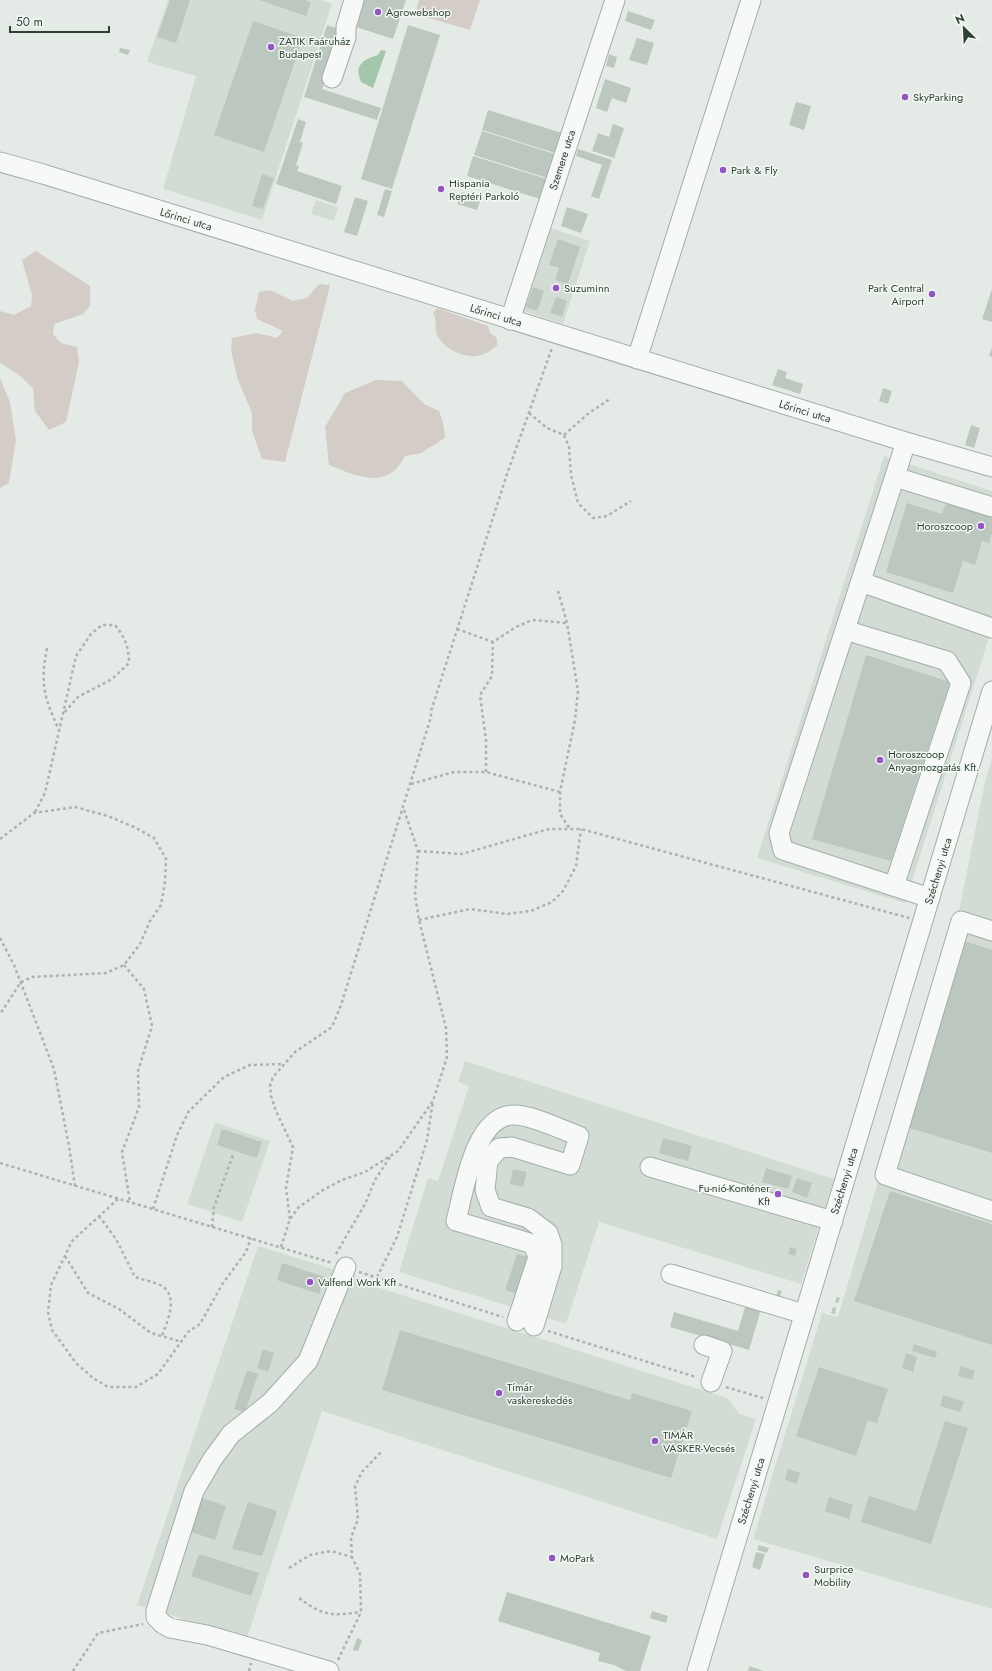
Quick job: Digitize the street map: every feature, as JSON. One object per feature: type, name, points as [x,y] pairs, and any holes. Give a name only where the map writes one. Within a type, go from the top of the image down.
[{"type":"street","points":[[332,78],[346,37],[346,27],[354,0]]},
{"type":"street","name":"Szemere utca","points":[[510,320],[615,0]]},
{"type":"street","points":[[637,359],[751,0]]},
{"type":"street","name":"Lőrinci utca","points":[[0,162],[37,172],[906,442],[992,467]]},
{"type":"street","points":[[906,442],[779,833],[784,850],[930,898]]},
{"type":"street","points":[[895,477],[992,507]]},
{"type":"street","points":[[860,582],[992,628]]},
{"type":"street","points":[[845,630],[947,661],[960,683],[894,886]]},
{"type":"street","name":"Széchenyi utca","points":[[697,1671],[779,1403],[804,1314],[992,691]]},
{"type":"street","points":[[992,931],[961,921],[885,1175],[992,1211]]},
{"type":"street","points":[[512,1115],[522,1116],[580,1136],[570,1165],[512,1147],[499,1148],[488,1161],[485,1190],[491,1207],[528,1218],[548,1233],[552,1245],[552,1266],[541,1306],[525,1324],[538,1257],[533,1244],[456,1221],[476,1146],[494,1120],[512,1115]]},
{"type":"street","points":[[650,1167],[833,1221]]},
{"type":"street","points":[[332,1668],[207,1635],[183,1631],[162,1624],[156,1617],[156,1611],[194,1491],[212,1460],[231,1434],[270,1402],[308,1361],[338,1265]]},
{"type":"street","points":[[671,1274],[804,1314]]},
{"type":"street","points":[[704,1346],[722,1351],[711,1382]]},
{"type":"path","points":[[290,1219],[286,1188],[293,1147],[276,1111],[271,1096],[270,1086],[273,1077],[295,1052],[332,1027],[341,1005],[411,784],[431,717],[431,711],[457,629],[507,474],[557,334]]},
{"type":"path","points":[[564,436],[589,413],[610,399]]},
{"type":"path","points":[[529,413],[547,428],[564,436],[569,447],[571,475],[578,503],[593,518],[607,516],[631,501]]},
{"type":"path","points":[[558,591],[567,623],[578,691],[575,720],[560,792],[560,814],[570,829]]},
{"type":"path","points":[[493,642],[516,627],[532,620],[567,623]]},
{"type":"path","points":[[0,839],[34,813],[46,793],[59,731],[76,656],[91,634],[102,625],[115,625],[124,635],[130,652],[129,663],[112,679],[78,697],[63,714]]},
{"type":"path","points":[[457,629],[493,642]]},
{"type":"path","points":[[486,772],[486,740],[480,695],[492,676],[493,642]]},
{"type":"path","points":[[47,648],[43,688],[47,703],[59,731]]},
{"type":"path","points":[[411,784],[454,772],[486,772],[560,792]]},
{"type":"path","points":[[377,1277],[397,1237],[427,1140],[433,1101],[447,1057],[446,1028],[419,920],[415,895],[418,852],[403,807]]},
{"type":"path","points":[[0,1014],[21,982],[32,977],[106,973],[124,965],[140,944],[150,921],[161,905],[165,882],[166,859],[154,838],[134,827],[108,816],[75,808],[34,813]]},
{"type":"path","points":[[418,852],[462,854],[549,829],[581,829],[923,921]]},
{"type":"path","points":[[419,920],[470,908],[507,914],[531,911],[552,902],[563,891],[576,866],[581,829]]},
{"type":"path","points":[[0,938],[14,965],[54,1069],[75,1186]]},
{"type":"path","points":[[124,965],[144,989],[152,1026],[138,1071],[139,1107],[122,1152],[130,1202]]},
{"type":"path","points":[[153,1209],[177,1135],[189,1111],[224,1078],[250,1065],[283,1064]]},
{"type":"path","points":[[281,1247],[290,1219],[298,1208],[323,1190],[342,1180],[365,1172],[392,1155],[398,1150],[433,1101]]},
{"type":"path","points":[[212,1227],[214,1207],[233,1155]]},
{"type":"path","points":[[338,1265],[366,1204],[375,1180],[392,1155]]},
{"type":"path","points":[[0,1163],[281,1247],[779,1403]]},
{"type":"path","points":[[118,1199],[72,1242],[51,1285],[48,1312],[52,1330],[76,1363],[93,1378],[108,1388],[136,1387],[158,1374],[188,1332],[200,1324],[223,1284],[246,1252],[251,1238]]},
{"type":"path","points":[[99,1216],[116,1239],[135,1277],[163,1287],[171,1299],[170,1315],[162,1336]]},
{"type":"path","points":[[65,1256],[88,1293],[119,1309],[151,1334],[182,1342]]},
{"type":"path","points":[[332,1668],[361,1612],[360,1574],[352,1557],[351,1538],[358,1519],[355,1486],[362,1472],[381,1452]]},
{"type":"path","points":[[289,1568],[310,1555],[330,1551],[352,1557]]},
{"type":"path","points":[[299,1598],[313,1608],[334,1616],[361,1612]]},
{"type":"path","points":[[73,1671],[98,1633],[137,1624],[162,1624]]},
{"type":"shaded area","points":[[168,0],[321,0],[332,4],[262,220],[163,189],[196,76],[147,62]]},
{"type":"shaded area","points":[[419,0],[480,0],[470,30],[415,14]]},
{"type":"shaded area","points":[[381,50],[386,51],[373,88],[361,82],[359,67],[364,61],[378,55]]},
{"type":"shaded area","points":[[316,200],[338,207],[334,221],[311,214]]},
{"type":"shaded area","points":[[550,228],[590,241],[563,324],[523,311]]},
{"type":"shaded area","points":[[36,251],[90,286],[90,306],[83,314],[54,324],[53,334],[61,343],[77,347],[79,362],[66,422],[49,430],[35,411],[33,388],[18,374],[0,363],[0,311],[14,315],[31,306],[32,295],[22,260]]},
{"type":"shaded area","points":[[319,284],[330,285],[285,462],[262,459],[252,431],[252,413],[238,380],[231,350],[232,338],[257,333],[277,338],[283,331],[257,319],[255,310],[259,292],[270,290],[293,301],[307,298]]},
{"type":"shaded area","points":[[437,308],[488,326],[490,333],[497,338],[497,346],[487,352],[472,356],[457,353],[450,349],[439,338],[436,332],[433,313]]},
{"type":"shaded area","points":[[0,378],[10,402],[16,441],[9,483],[0,488]]},
{"type":"shaded area","points":[[376,380],[402,381],[424,404],[439,411],[443,422],[445,438],[421,453],[405,456],[394,471],[378,478],[370,478],[362,477],[329,465],[325,427],[345,393]]},
{"type":"shaded area","points":[[884,456],[992,491],[992,628],[905,903],[757,858]]},
{"type":"shaded area","points":[[992,759],[992,1609],[753,1539],[822,1313],[838,1317],[960,906],[985,782]]},
{"type":"shaded area","points":[[465,1061],[834,1179],[801,1284],[599,1222],[566,1324],[399,1272],[428,1178],[438,1181],[469,1086],[458,1082]]},
{"type":"shaded area","points":[[215,1122],[270,1141],[242,1222],[187,1204]]},
{"type":"shaded area","points":[[258,1246],[365,1279],[364,1283],[727,1398],[740,1414],[756,1419],[717,1539],[322,1411],[247,1638],[137,1605]]},
{"type":"building","points":[[170,0],[190,0],[176,43],[157,37]]},
{"type":"building","points":[[259,0],[305,0],[311,2],[306,16]]},
{"type":"building","name":"Agrowebshop","points":[[358,0],[406,0],[393,39],[350,25]]},
{"type":"building","points":[[628,11],[655,20],[651,30],[625,21]]},
{"type":"building","points":[[253,21],[303,38],[264,152],[214,135]]},
{"type":"building","points":[[327,25],[342,30],[322,89],[381,108],[377,120],[304,97]]},
{"type":"building","points":[[408,25],[440,35],[392,189],[361,179]]},
{"type":"building","points":[[637,38],[654,43],[647,65],[629,60]]},
{"type":"building","points":[[120,48],[130,50],[128,55],[119,52]]},
{"type":"building","points":[[609,54],[617,57],[614,68],[606,66]]},
{"type":"building","points":[[605,79],[631,88],[626,103],[612,98],[607,112],[596,108]]},
{"type":"building","points":[[796,102],[811,106],[804,130],[789,125]]},
{"type":"building","points":[[488,110],[562,133],[555,153],[482,130]]},
{"type":"building","points":[[298,119],[306,122],[300,142],[303,143],[296,165],[299,166],[297,171],[342,186],[336,204],[276,184]]},
{"type":"building","points":[[613,124],[624,128],[614,158],[592,151],[598,133],[609,137]]},
{"type":"building","points":[[482,131],[555,154],[547,178],[474,155]]},
{"type":"building","points":[[578,149],[612,160],[599,199],[591,196],[602,165],[576,156]]},
{"type":"building","points":[[473,156],[547,179],[540,199],[467,176]]},
{"type":"building","points":[[262,174],[274,178],[263,209],[252,206]]},
{"type":"building","points":[[385,189],[392,191],[384,217],[377,215]]},
{"type":"building","points":[[462,192],[481,198],[477,210],[457,204]]},
{"type":"building","points":[[355,197],[368,201],[357,236],[344,232]]},
{"type":"building","points":[[567,207],[588,214],[581,233],[561,226]]},
{"type":"building","points":[[558,239],[580,247],[568,284],[555,280],[559,268],[549,265]]},
{"type":"building","points":[[533,287],[544,291],[537,311],[526,307]]},
{"type":"building","points":[[992,289],[992,322],[982,319]]},
{"type":"building","points":[[556,297],[567,301],[562,317],[550,313]]},
{"type":"building","points":[[992,347],[992,357],[989,356]]},
{"type":"building","points":[[778,369],[787,372],[785,378],[803,384],[800,394],[772,385]]},
{"type":"building","points":[[883,388],[892,391],[888,404],[879,401]]},
{"type":"building","points":[[971,425],[980,428],[974,448],[965,445]]},
{"type":"building","points":[[907,503],[942,514],[946,503],[992,517],[992,534],[989,543],[982,541],[975,565],[963,561],[953,593],[886,572]]},
{"type":"building","name":"Horoszcoop Anyagmozgatás Kft.","points":[[866,655],[950,682],[891,861],[812,839]]},
{"type":"building","points":[[961,940],[992,950],[992,1153],[903,1126]]},
{"type":"building","points":[[222,1129],[262,1142],[257,1158],[217,1145]]},
{"type":"building","points":[[663,1138],[692,1146],[688,1161],[659,1153]]},
{"type":"building","points":[[766,1168],[792,1176],[788,1189],[762,1182]]},
{"type":"building","points":[[513,1169],[527,1172],[523,1187],[510,1184]]},
{"type":"building","points":[[797,1178],[812,1183],[807,1198],[792,1192]]},
{"type":"building","points":[[890,1191],[992,1224],[992,1345],[854,1301]]},
{"type":"building","points":[[790,1247],[797,1249],[795,1256],[788,1254]]},
{"type":"building","points":[[517,1254],[529,1257],[517,1294],[505,1290]]},
{"type":"building","points":[[282,1263],[325,1277],[319,1294],[277,1280]]},
{"type":"building","points":[[778,1290],[782,1291],[779,1298],[776,1297]]},
{"type":"building","points":[[837,1297],[840,1298],[838,1303],[835,1302]]},
{"type":"building","points":[[747,1301],[762,1306],[749,1350],[670,1327],[674,1312],[738,1331]]},
{"type":"building","points":[[833,1307],[836,1308],[835,1314],[831,1313]]},
{"type":"building","points":[[400,1330],[630,1400],[632,1393],[692,1411],[671,1478],[382,1390]]},
{"type":"building","points":[[914,1344],[937,1352],[935,1358],[912,1351]]},
{"type":"building","points":[[263,1349],[274,1353],[268,1372],[257,1368]]},
{"type":"building","points":[[906,1353],[917,1357],[913,1372],[902,1368]]},
{"type":"building","points":[[961,1366],[975,1371],[972,1380],[958,1376]]},
{"type":"building","points":[[819,1367],[888,1389],[877,1423],[868,1420],[856,1456],[796,1436]]},
{"type":"building","points":[[247,1370],[258,1374],[245,1412],[234,1409]]},
{"type":"building","points":[[943,1395],[964,1402],[960,1412],[940,1406]]},
{"type":"building","points":[[945,1421],[968,1428],[931,1544],[861,1522],[869,1496],[916,1511]]},
{"type":"building","points":[[788,1469],[800,1473],[797,1484],[785,1480]]},
{"type":"building","points":[[829,1497],[853,1505],[849,1519],[825,1511]]},
{"type":"building","points":[[202,1498],[226,1506],[215,1540],[191,1532]]},
{"type":"building","points":[[248,1502],[277,1511],[262,1556],[232,1549]]},
{"type":"building","points":[[759,1545],[769,1548],[767,1553],[757,1550]]},
{"type":"building","points":[[756,1552],[765,1554],[760,1570],[752,1567]]},
{"type":"building","points":[[199,1554],[259,1573],[251,1596],[191,1576]]},
{"type":"building","points":[[507,1592],[651,1636],[640,1671],[626,1671],[614,1665],[598,1661],[600,1653],[498,1621]]},
{"type":"building","points":[[652,1611],[668,1616],[666,1623],[650,1618]]},
{"type":"building","points":[[357,1638],[362,1640],[358,1651],[353,1650]]},
{"type":"building","points":[[749,1666],[764,1671],[748,1671]]},
{"type":"place","name":"Agrowebshop","points":[[378,12]]},
{"type":"place","name":"ZATIK Faáruház Budapest","points":[[271,47]]},
{"type":"place","name":"SkyParking","points":[[905,97]]},
{"type":"place","name":"Park & Fly","points":[[723,170]]},
{"type":"place","name":"Hispania Reptéri Parkoló","points":[[441,189]]},
{"type":"place","name":"Suzuminn","points":[[556,288]]},
{"type":"place","name":"Park Central Airport","points":[[932,294]]},
{"type":"place","name":"Horoszcoop","points":[[981,526]]},
{"type":"place","name":"Horoszcoop Anyagmozgatás Kft.","points":[[880,760]]},
{"type":"place","name":"Fu-nió-Konténer Kft","points":[[778,1194]]},
{"type":"place","name":"Valfend Work Kft","points":[[310,1282]]},
{"type":"place","name":"Tímár vaskereskedés","points":[[499,1393]]},
{"type":"place","name":"TIMÁR VASKER-Vecsés","points":[[655,1441]]},
{"type":"place","name":"MoPark","points":[[552,1558]]},
{"type":"place","name":"Surprice Mobility","points":[[806,1575]]}]
